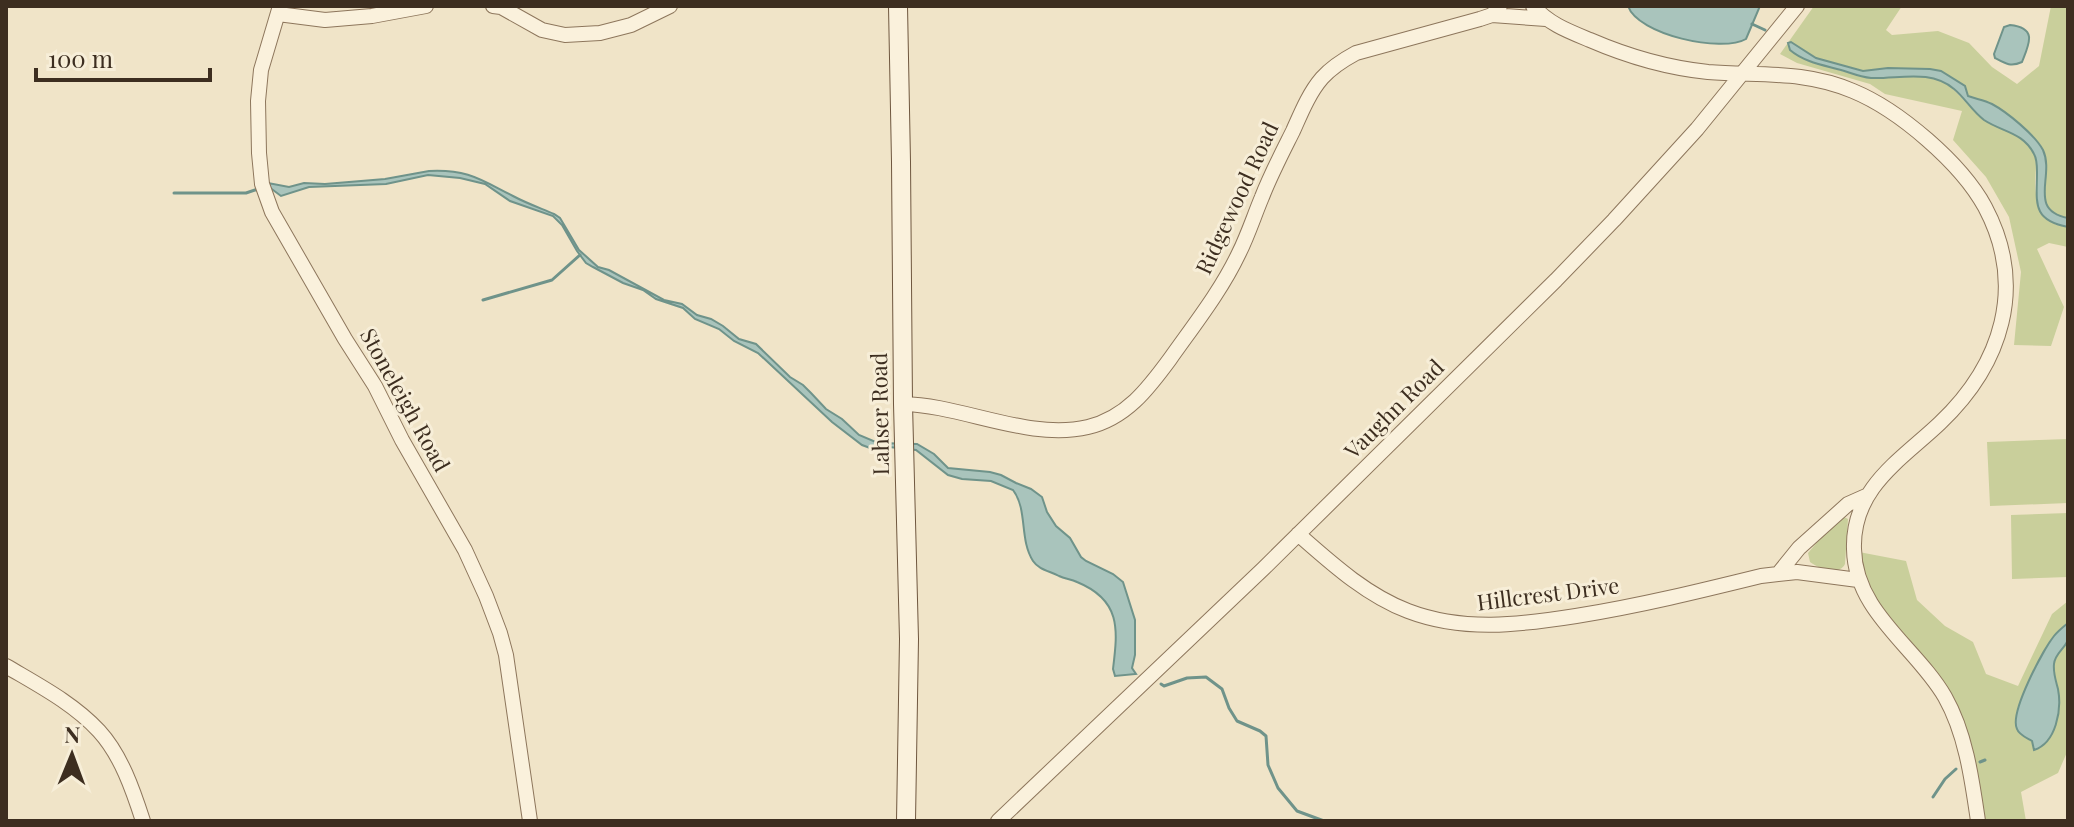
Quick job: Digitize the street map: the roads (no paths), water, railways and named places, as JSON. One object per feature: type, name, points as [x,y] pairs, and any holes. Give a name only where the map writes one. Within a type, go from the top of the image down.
[{"type":"street","points":[[279,10],[325,20],[372,16],[426,6]]},
{"type":"street","points":[[493,6],[501,7],[542,30],[565,35],[600,33],[631,25],[670,6]]},
{"type":"street","name":"Lahser Road","points":[[898,6],[909,639],[906,821]]},
{"type":"street","points":[[1533,6],[1546,19],[1630,55],[1706,71],[1767,73],[1825,81],[1854,91],[1882,106],[1934,146],[1972,186],[1989,215],[2000,245],[2006,281],[2005,309],[1986,367],[1954,409],[1888,470],[1866,496],[1854,538],[1858,580],[1868,600],[1928,671],[1947,701],[1962,742],[1978,821]]},
{"type":"street","name":"Vaughn Road","points":[[998,821],[1298,534],[1583,253],[1654,177],[1797,6]]},
{"type":"street","name":"Stoneleigh Road","points":[[279,10],[261,70],[258,101],[262,184],[272,212],[375,386],[465,550],[486,596],[506,655],[530,821]]},
{"type":"street","name":"Ridgewood Road","points":[[903,404],[930,406],[1060,430],[1086,428],[1112,419],[1140,397],[1162,370],[1230,271],[1272,173],[1303,109],[1321,80],[1344,59],[1367,49],[1496,10],[1546,19]]},
{"type":"street","points":[[1778,574],[1799,548],[1848,504],[1866,496]]},
{"type":"street","name":"Hillcrest Drive","points":[[1298,534],[1355,581],[1388,603],[1422,616],[1472,626],[1500,626],[1607,611],[1761,576],[1797,572],[1858,580]]},
{"type":"street","points":[[6,666],[69,705],[101,733],[126,774],[143,821]]},
{"type":"water","points":[[1628,6],[1760,6],[1746,39],[1719,44],[1663,33],[1635,16]]},
{"type":"water","points":[[2010,25],[2025,30],[2029,38],[2022,62],[2015,64],[2002,62],[1994,54],[2004,27]]},
{"type":"water","points":[[1788,43],[1816,58],[1863,71],[1888,68],[1941,71],[1965,86],[1968,96],[1989,103],[2013,118],[2043,150],[2046,160],[2045,200],[2048,208],[2068,218],[2068,227],[2048,220],[2039,208],[2037,163],[2029,147],[2018,137],[1984,120],[1954,89],[1925,77],[1859,76],[1801,57],[1790,50]]},
{"type":"water","points":[[429,171],[474,177],[554,214],[560,218],[579,250],[598,267],[664,300],[682,304],[697,315],[723,326],[739,339],[756,344],[859,435],[878,443],[917,444],[934,454],[948,468],[990,472],[1031,489],[1042,497],[1056,526],[1070,538],[1081,557],[1123,582],[1135,620],[1132,668],[1136,674],[1115,676],[1113,617],[1102,598],[1091,589],[1035,564],[1026,543],[1020,506],[1013,490],[991,481],[948,475],[916,450],[889,447],[878,451],[862,445],[832,422],[758,353],[719,329],[695,319],[683,308],[656,299],[586,263],[553,216],[510,201],[485,184],[460,178],[428,175],[386,184],[309,187],[281,196],[268,183],[289,187],[304,183],[385,179]]},
{"type":"water","points":[[2068,623],[2067,642],[2054,664],[2059,697],[2056,725],[2048,740],[2034,750],[2032,741],[2017,729],[2018,710],[2042,654]]},
{"type":"waterway","points":[[1752,24],[1765,30]]},
{"type":"waterway","points":[[174,193],[246,193],[258,189]]},
{"type":"waterway","points":[[483,300],[552,280],[580,255]]},
{"type":"waterway","points":[[1161,684],[1164,686],[1187,678],[1206,677],[1222,689],[1237,721],[1266,736],[1268,765],[1278,788],[1297,811],[1324,821]]},
{"type":"waterway","points":[[1980,762],[1985,760]]},
{"type":"waterway","points":[[1933,797],[1956,769]]}]
